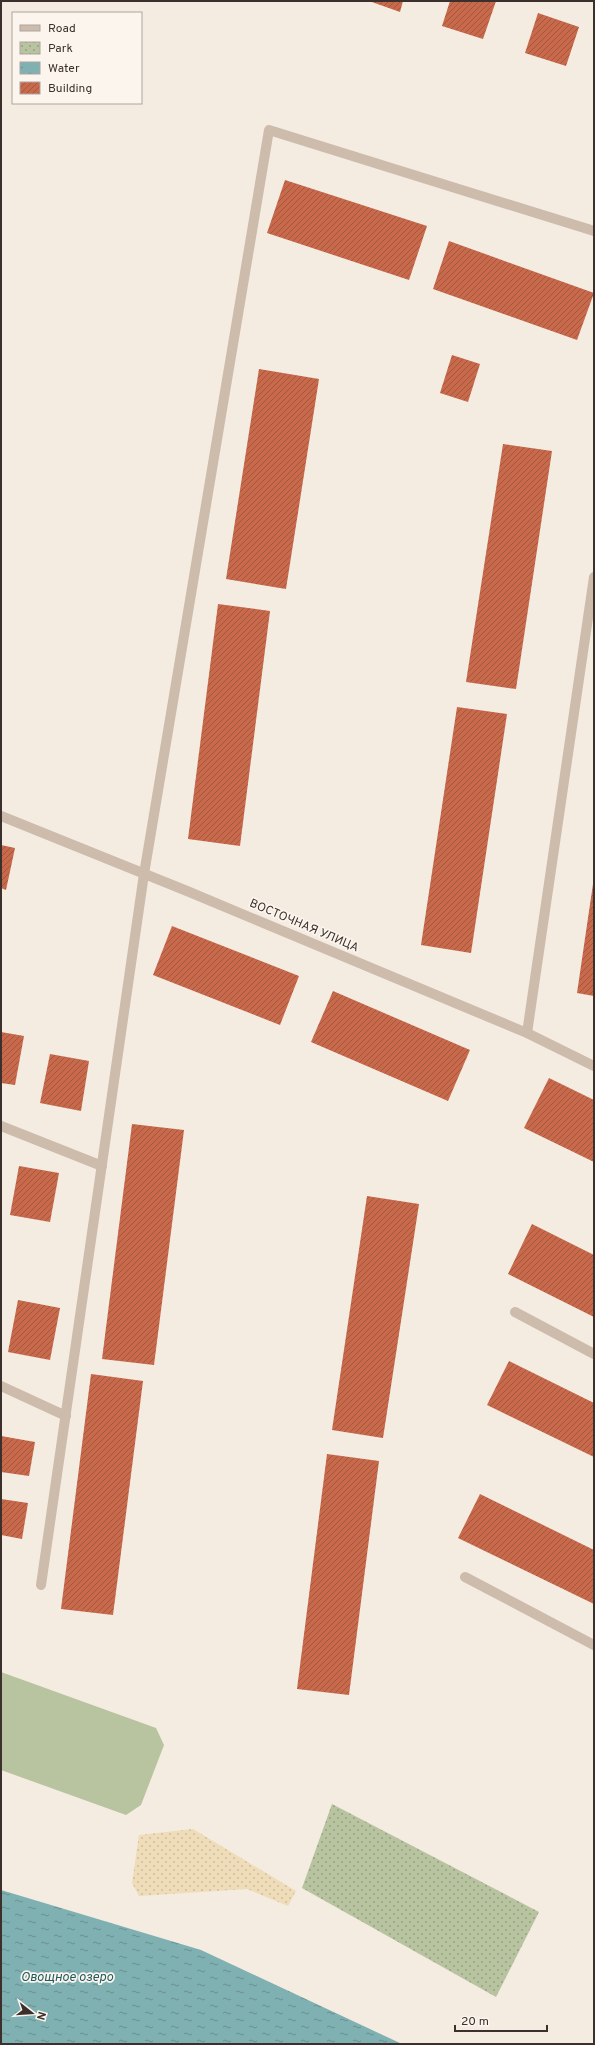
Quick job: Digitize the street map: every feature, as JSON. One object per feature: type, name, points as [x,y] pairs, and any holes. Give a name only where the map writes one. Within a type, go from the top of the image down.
[{"type":"street","points":[[41,1585],[144,874],[269,130],[594,231]]},
{"type":"street","points":[[528,1033],[594,577]]},
{"type":"street","name":"ВОСТОЧНАЯ УЛИЦА","points":[[1,816],[528,1033],[594,1066]]},
{"type":"street","points":[[1,1126],[102,1166]]},
{"type":"street","points":[[515,1312],[594,1354]]},
{"type":"street","points":[[1,1386],[66,1416]]},
{"type":"street","points":[[465,1577],[594,1646]]},
{"type":"sand","points":[[193,1829],[296,1891],[288,1906],[247,1889],[139,1896],[132,1883],[139,1835]]},
{"type":"green space","points":[[1,1672],[156,1728],[164,1745],[141,1805],[126,1815],[1,1770]]},
{"type":"green space","points":[[332,1804],[539,1912],[496,1997],[302,1888]]},
{"type":"water","name":"Овощное озеро","points":[[1,1890],[201,1950],[402,2044],[1,2044]]},
{"type":"building","points":[[369,1],[403,1],[400,12]]},
{"type":"building","points":[[450,1],[496,1],[483,39],[442,26]]},
{"type":"building","points":[[538,13],[579,27],[566,66],[525,53]]},
{"type":"building","points":[[285,180],[427,226],[409,280],[267,233]]},
{"type":"building","points":[[449,241],[594,293],[577,340],[433,289]]},
{"type":"building","points":[[452,355],[480,364],[468,402],[440,393]]},
{"type":"building","points":[[259,369],[319,379],[286,589],[226,579]]},
{"type":"building","points":[[503,444],[552,451],[516,689],[466,682]]},
{"type":"building","points":[[218,604],[270,611],[240,846],[188,839]]},
{"type":"building","points":[[457,707],[507,714],[471,953],[421,945]]},
{"type":"building","points":[[1,845],[15,848],[6,890],[1,888]]},
{"type":"building","points":[[594,884],[594,996],[577,993]]},
{"type":"building","points":[[172,926],[299,976],[280,1025],[153,975]]},
{"type":"building","points":[[333,991],[470,1050],[448,1101],[311,1042]]},
{"type":"building","points":[[1,1032],[24,1036],[15,1085],[1,1083]]},
{"type":"building","points":[[50,1054],[89,1061],[81,1111],[40,1103]]},
{"type":"building","points":[[549,1078],[594,1100],[594,1162],[524,1128]]},
{"type":"building","points":[[132,1124],[184,1130],[154,1365],[102,1359]]},
{"type":"building","points":[[19,1166],[59,1173],[50,1222],[10,1215]]},
{"type":"building","points":[[367,1196],[419,1204],[383,1438],[332,1430]]},
{"type":"building","points":[[532,1224],[594,1255],[594,1317],[508,1274]]},
{"type":"building","points":[[18,1300],[60,1308],[50,1360],[8,1352]]},
{"type":"building","points":[[509,1361],[594,1403],[594,1457],[487,1405]]},
{"type":"building","points":[[91,1374],[143,1381],[113,1615],[61,1609]]},
{"type":"building","points":[[1,1436],[35,1442],[29,1476],[1,1472]]},
{"type":"building","points":[[327,1454],[379,1461],[349,1695],[297,1689]]},
{"type":"building","points":[[480,1494],[594,1550],[594,1604],[458,1538]]},
{"type":"building","points":[[1,1499],[28,1503],[22,1539],[1,1535]]}]
